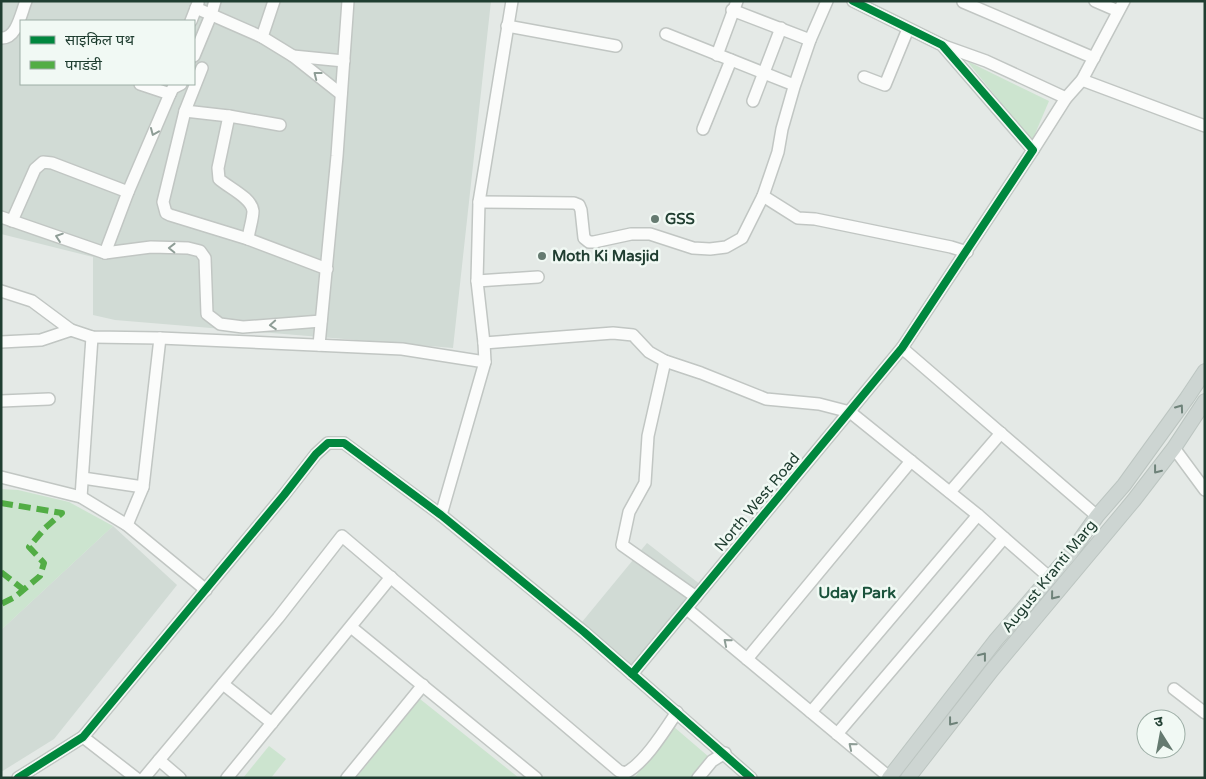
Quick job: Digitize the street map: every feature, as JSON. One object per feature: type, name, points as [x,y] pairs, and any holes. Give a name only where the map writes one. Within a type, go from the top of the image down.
[{"type":"main road","name":"August Kranti Marg","points":[[889,777],[996,640],[1070,554],[1097,516],[1124,485],[1205,371]]},
{"type":"main road","name":"August Kranti Marg","points":[[908,778],[992,670],[1134,500],[1174,448],[1205,401]]},
{"type":"street","points":[[1,38],[7,39],[12,35],[26,1]]},
{"type":"street","points":[[195,54],[211,15],[214,1]]},
{"type":"street","points":[[262,37],[274,1]]},
{"type":"street","points":[[318,345],[327,269],[348,1]]},
{"type":"street","points":[[441,515],[485,362],[477,282],[479,202],[512,1]]},
{"type":"street","points":[[479,202],[574,203],[579,205],[581,210],[584,238],[588,242],[631,234],[650,234],[693,248],[702,249],[726,247],[742,238],[763,196],[778,152],[794,85],[810,40],[827,1]]},
{"type":"street","points":[[854,1],[942,45],[986,61],[1066,98]]},
{"type":"street","points":[[1095,1],[1121,6]]},
{"type":"street","points":[[963,2],[1094,58]]},
{"type":"street","points":[[191,20],[197,5],[211,15],[262,37],[293,56],[341,94]]},
{"type":"street","points":[[717,55],[735,6],[810,40]]},
{"type":"street","name":"North West Road","points":[[632,674],[902,348],[967,252],[1066,98],[1082,80],[1121,6]]},
{"type":"street","points":[[507,26],[616,46]]},
{"type":"street","points":[[753,101],[781,28]]},
{"type":"street","points":[[864,77],[885,86],[908,29]]},
{"type":"street","points":[[666,34],[794,85]]},
{"type":"street","points":[[942,45],[1033,150]]},
{"type":"street","points":[[293,56],[344,61]]},
{"type":"street","points":[[704,129],[731,60]]},
{"type":"street","points":[[202,68],[185,111],[163,202],[166,213],[170,216],[248,238],[327,269]]},
{"type":"street","points":[[1082,80],[1205,126]]},
{"type":"street","points":[[105,253],[128,192],[174,87],[151,85]]},
{"type":"street","points":[[185,111],[280,125]]},
{"type":"street","points":[[229,116],[218,168],[219,179],[228,187],[247,198],[253,210],[248,238]]},
{"type":"street","points":[[128,192],[52,163],[43,162],[35,169],[7,219],[105,253],[152,247],[200,250],[205,258],[207,314],[220,324],[243,327],[321,321]]},
{"type":"street","points":[[763,196],[798,218],[815,219],[951,246],[967,252]]},
{"type":"street","points":[[477,282],[538,278]]},
{"type":"street","points":[[1,291],[32,301],[71,330],[92,337],[160,338],[402,349],[485,362]]},
{"type":"street","points":[[1,342],[40,340],[71,330]]},
{"type":"street","points":[[484,343],[613,333],[633,335],[649,352],[665,361],[766,399],[819,404],[850,412],[978,515],[1049,577]]},
{"type":"street","points":[[81,497],[92,337]]},
{"type":"street","points":[[126,524],[143,487],[160,338]]},
{"type":"street","points":[[902,348],[1097,516]]},
{"type":"street","points":[[665,361],[648,436],[645,483],[629,512],[622,545],[696,597]]},
{"type":"street","points":[[1,401],[49,399]]},
{"type":"street","points":[[950,492],[1001,433]]},
{"type":"street","points":[[18,778],[82,737],[206,590],[316,454],[328,443],[344,443],[441,515],[677,712],[751,778]]},
{"type":"street","points":[[1174,448],[1205,490]]},
{"type":"street","points":[[747,658],[911,461]]},
{"type":"street","points":[[1,477],[81,497],[126,524],[206,590]]},
{"type":"street","points":[[83,478],[143,487]]},
{"type":"street","points":[[811,712],[978,515]]},
{"type":"street","points":[[144,778],[278,618],[342,536],[619,771],[626,773],[633,770],[677,712]]},
{"type":"street","points":[[837,734],[1004,538]]},
{"type":"street","points":[[227,778],[391,577]]},
{"type":"street","points":[[687,608],[889,777]]},
{"type":"street","points":[[351,627],[536,778]]},
{"type":"street","points":[[223,684],[272,722]]},
{"type":"street","points":[[346,778],[423,685]]},
{"type":"street","points":[[1174,689],[1205,714]]},
{"type":"street","points":[[82,737],[136,778]]},
{"type":"street","points":[[698,778],[712,760],[725,753]]},
{"type":"street","points":[[159,760],[180,778]]},
{"type":"shaded area","points":[[1,1],[491,1],[453,348],[115,320],[93,315],[93,257],[1,234]]},
{"type":"shaded area","points":[[113,526],[177,585],[54,739],[1,772],[1,630]]},
{"type":"shaded area","points":[[647,543],[701,585],[632,666],[582,622]]},
{"type":"green space","points":[[967,61],[1049,101],[1032,141]]},
{"type":"green space","points":[[1,489],[18,490],[69,502],[113,526],[1,630]]},
{"type":"green space","points":[[420,699],[519,778],[356,778]]},
{"type":"green space","points":[[674,727],[709,757],[691,778],[634,778]]},
{"type":"green space","points":[[269,746],[286,759],[271,778],[243,778]]},
{"type":"marked path","points":[[1,503],[62,513],[45,528],[29,547],[44,563],[40,576],[15,597],[1,604]]},
{"type":"marked path","points":[[1,572],[24,590]]},
{"type":"cycle path","points":[[632,674],[902,348],[1033,150],[942,45],[853,1]]},
{"type":"cycle path","points":[[18,778],[83,737],[316,454],[328,443],[344,443],[441,515],[584,632],[751,778]]},
{"type":"place","name":"GSS","points":[[655,219]]},
{"type":"place","name":"Moth Ki Masjid","points":[[542,256]]},
{"type":"district","name":"Uday Park","points":[[857,592]]}]
